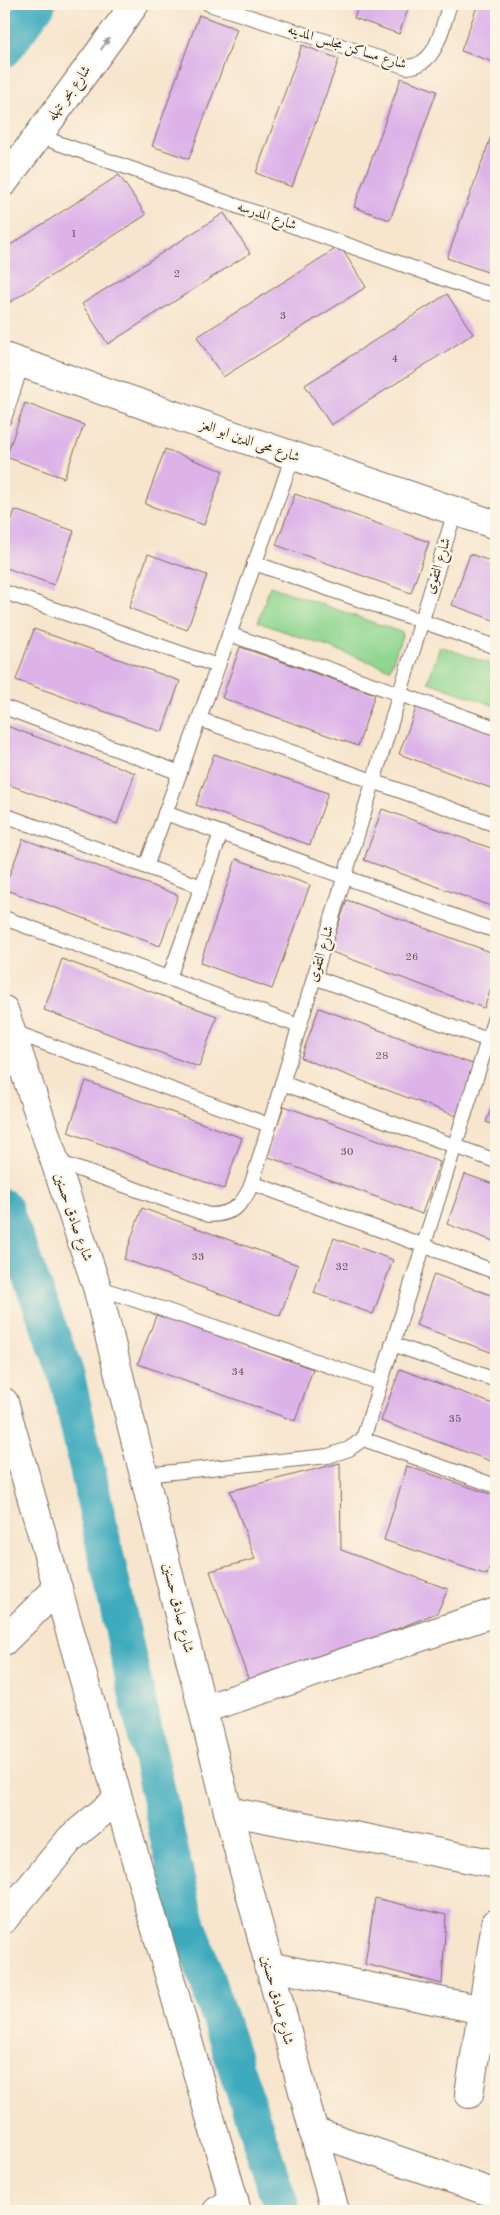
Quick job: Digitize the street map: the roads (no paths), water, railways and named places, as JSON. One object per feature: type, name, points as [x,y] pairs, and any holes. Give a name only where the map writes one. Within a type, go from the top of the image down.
[{"type":"street","name":"شارع بحر تنهله","points":[[4,182],[135,4]]},
{"type":"street","name":"شارع محى الدين ابو العز","points":[[13,360],[496,525]]},
{"type":"street","name":"شارع صادق حسنين","points":[[7,1020],[97,1287],[228,1811],[335,2211]]},
{"type":"street","points":[[4,1402],[118,1799],[229,2207]]},
{"type":"street","points":[[5,1636],[58,1588]]},
{"type":"street","points":[[204,1709],[496,1612]]},
{"type":"street","points":[[4,1919],[70,1838],[118,1799]]},
{"type":"street","points":[[228,1811],[496,1864]]},
{"type":"street","points":[[470,2094],[487,2055],[483,2010],[496,1923]]},
{"type":"street","points":[[268,1966],[483,2010]]},
{"type":"street","points":[[313,2131],[496,2194]]},
{"type":"lane","name":"شارع مساكن مجلس المدينه","points":[[209,4],[407,66],[424,63],[431,56],[450,4]]},
{"type":"lane","name":"شارع المدرسه","points":[[38,136],[478,291],[496,295]]},
{"type":"lane","points":[[4,419],[13,360]]},
{"type":"lane","points":[[146,867],[293,456]]},
{"type":"lane","name":"شارع التقوى","points":[[54,1161],[210,1215],[228,1213],[244,1201],[252,1183],[454,511]]},
{"type":"lane","points":[[254,563],[496,647]]},
{"type":"lane","points":[[4,592],[218,666]]},
{"type":"lane","points":[[229,634],[496,728]]},
{"type":"lane","points":[[4,707],[180,773]]},
{"type":"lane","points":[[199,719],[496,825]]},
{"type":"lane","points":[[165,813],[496,931]]},
{"type":"lane","points":[[4,815],[202,887]]},
{"type":"lane","points":[[169,978],[221,834]]},
{"type":"lane","points":[[4,918],[299,1026]]},
{"type":"lane","points":[[314,978],[488,1040]]},
{"type":"lane","points":[[144,1475],[328,1456],[349,1449],[363,1439],[496,1014]]},
{"type":"lane","points":[[7,1020],[269,1125]]},
{"type":"lane","points":[[282,1083],[496,1161]]},
{"type":"lane","points":[[252,1183],[496,1272]]},
{"type":"lane","points":[[97,1287],[380,1384]]},
{"type":"lane","points":[[392,1344],[496,1380]]},
{"type":"lane","points":[[363,1439],[496,1486]]},
{"type":"waterway","points":[[4,50],[38,4]]},
{"type":"waterway","points":[[4,1207],[67,1376],[183,1907],[283,2211]]}]
